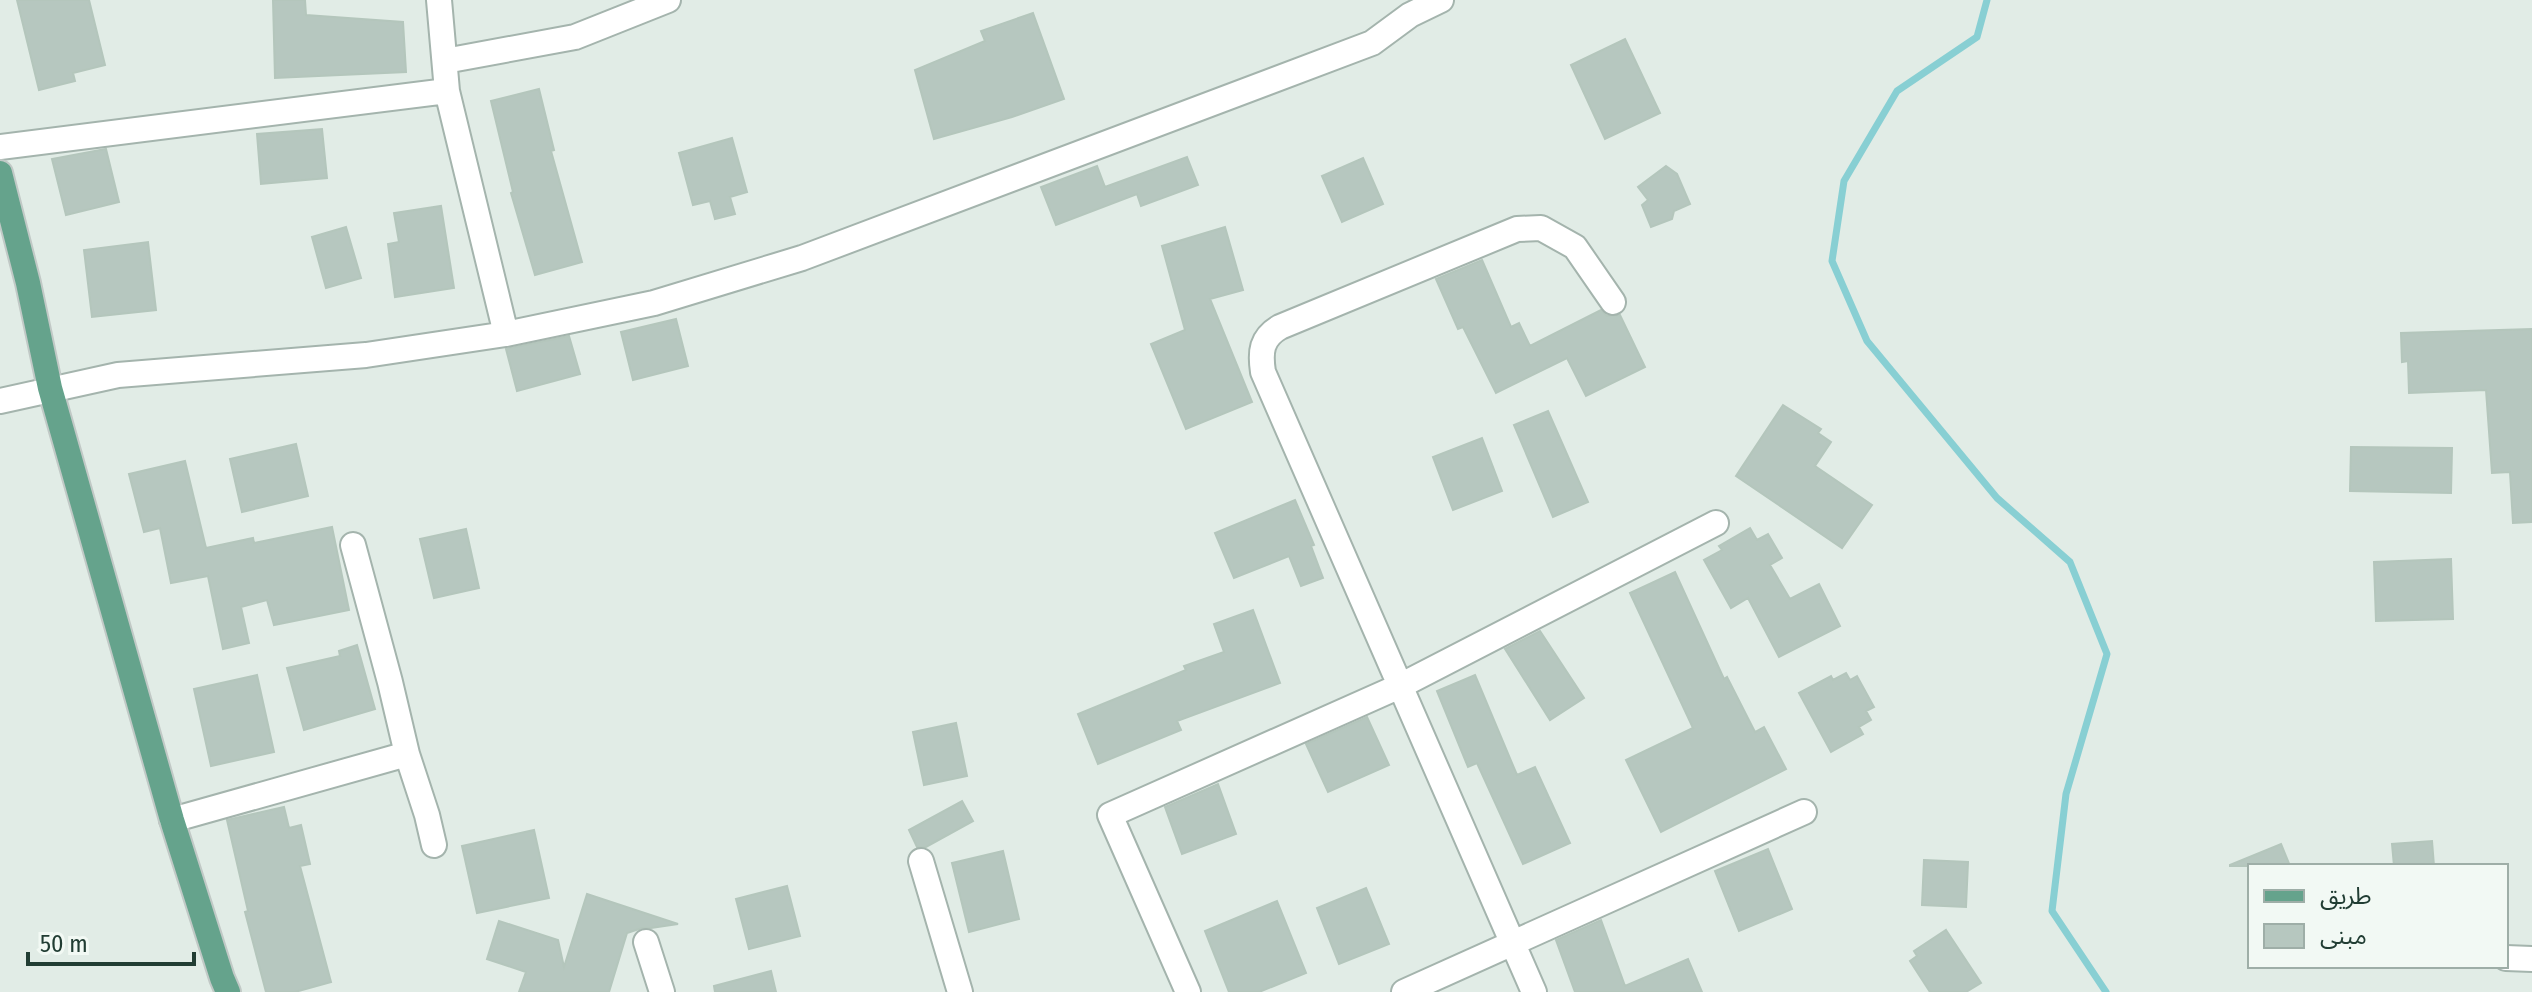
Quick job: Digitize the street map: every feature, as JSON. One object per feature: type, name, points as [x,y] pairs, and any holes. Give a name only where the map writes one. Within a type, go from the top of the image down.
[{"type":"main road","points":[[0,173],[50,388],[172,820],[228,992]]},
{"type":"street","points":[[439,0],[447,91],[506,334]]},
{"type":"street","points":[[445,61],[575,37],[668,0]]},
{"type":"street","points":[[0,401],[132,373],[353,356],[506,334],[654,303],[802,258],[1372,43],[1408,7],[1441,0]]},
{"type":"street","points":[[0,147],[447,91]]},
{"type":"street","points":[[1534,992],[1263,372],[1261,353],[1265,340],[1280,327],[1517,229],[1541,228],[1575,247],[1613,302]]},
{"type":"street","points":[[1188,992],[1110,815],[1400,686],[1716,523]]},
{"type":"street","points":[[353,545],[434,845]]},
{"type":"street","points":[[172,820],[407,754]]},
{"type":"street","points":[[1404,992],[1804,812]]},
{"type":"street","points":[[921,861],[960,992]]},
{"type":"street","points":[[646,942],[662,992]]},
{"type":"street","points":[[2508,958],[2532,959]]},
{"type":"building","points":[[17,0],[89,0],[105,65],[73,73],[75,81],[39,90]]},
{"type":"building","points":[[273,0],[305,0],[306,15],[403,22],[406,72],[275,78]]},
{"type":"building","points":[[1033,13],[1064,99],[934,139],[915,70],[985,41],[981,31]]},
{"type":"building","points":[[1625,39],[1660,113],[1605,139],[1571,65]]},
{"type":"building","points":[[539,89],[554,150],[551,151],[582,262],[535,275],[511,193],[491,101]]},
{"type":"building","points":[[322,129],[327,178],[261,184],[257,134]]},
{"type":"building","points":[[732,138],[747,192],[730,197],[735,214],[715,219],[710,201],[693,205],[679,153]]},
{"type":"building","points":[[106,149],[119,202],[66,215],[52,159]]},
{"type":"building","points":[[1187,157],[1198,185],[1141,206],[1137,194],[1056,225],[1041,187],[1097,166],[1105,187]]},
{"type":"building","points":[[1363,158],[1383,204],[1342,222],[1322,176]]},
{"type":"building","points":[[1666,166],[1677,174],[1690,204],[1674,211],[1672,219],[1651,227],[1642,205],[1648,200],[1638,187]]},
{"type":"building","points":[[441,206],[454,288],[395,297],[388,244],[399,242],[394,213]]},
{"type":"building","points":[[346,227],[361,278],[326,288],[312,237]]},
{"type":"building","points":[[1225,227],[1243,290],[1210,299],[1252,402],[1186,429],[1151,344],[1185,330],[1162,246]]},
{"type":"building","points":[[148,242],[156,310],[92,317],[84,250]]},
{"type":"building","points":[[1482,260],[1511,327],[1519,323],[1530,346],[1601,310],[1607,316],[1620,315],[1645,367],[1586,396],[1567,358],[1496,393],[1463,327],[1458,329],[1436,279]]},
{"type":"building","points":[[676,319],[688,366],[633,380],[621,332]]},
{"type":"building","points":[[2532,329],[2532,522],[2513,523],[2510,472],[2492,473],[2486,390],[2409,393],[2408,361],[2402,362],[2401,333]]},
{"type":"building","points":[[569,336],[580,374],[517,391],[506,349]]},
{"type":"building","points":[[1783,405],[1821,429],[1818,433],[1831,442],[1815,466],[1872,505],[1842,548],[1736,476]]},
{"type":"building","points":[[1548,411],[1588,502],[1553,517],[1514,425]]},
{"type":"building","points":[[1482,438],[1502,491],[1453,510],[1433,457]]},
{"type":"building","points":[[296,444],[308,496],[242,512],[230,459]]},
{"type":"building","points":[[2351,447],[2452,448],[2451,493],[2350,491]]},
{"type":"building","points":[[185,461],[206,548],[253,538],[254,543],[332,527],[349,610],[274,625],[267,600],[241,607],[249,643],[223,649],[208,576],[171,583],[160,528],[144,532],[129,474]]},
{"type":"building","points":[[1295,500],[1314,545],[1311,546],[1323,578],[1301,586],[1289,556],[1234,578],[1215,533]]},
{"type":"building","points":[[1750,528],[1757,540],[1768,534],[1782,558],[1770,565],[1790,599],[1819,584],[1840,626],[1779,657],[1748,598],[1731,608],[1704,560],[1722,550],[1719,546]]},
{"type":"building","points":[[466,529],[479,588],[434,598],[420,539]]},
{"type":"building","points":[[2451,559],[2453,619],[2376,621],[2374,562]]},
{"type":"building","points":[[1675,572],[1724,679],[1727,677],[1755,732],[1764,727],[1786,769],[1661,832],[1626,760],[1693,728],[1630,593]]},
{"type":"building","points":[[1253,610],[1280,683],[1177,721],[1181,730],[1098,764],[1078,714],[1186,670],[1184,666],[1224,652],[1214,624]]},
{"type":"building","points":[[1540,631],[1584,698],[1550,720],[1505,649]]},
{"type":"building","points":[[357,645],[375,709],[304,730],[287,668],[340,656],[339,651]]},
{"type":"building","points":[[1846,673],[1850,680],[1857,676],[1874,707],[1866,711],[1871,720],[1859,727],[1863,734],[1831,752],[1799,693],[1831,676],[1833,680]]},
{"type":"building","points":[[257,675],[274,752],[211,766],[194,689]]},
{"type":"building","points":[[1475,675],[1517,775],[1535,767],[1570,843],[1523,864],[1477,763],[1468,767],[1437,691]]},
{"type":"building","points":[[1367,717],[1389,765],[1328,792],[1306,744]]},
{"type":"building","points":[[956,723],[967,776],[924,785],[913,732]]},
{"type":"building","points":[[1218,784],[1236,834],[1182,854],[1165,807]]},
{"type":"building","points":[[962,801],[973,821],[926,847],[917,847],[909,830]]},
{"type":"building","points":[[284,807],[289,828],[301,825],[310,864],[300,866],[331,982],[295,992],[266,992],[245,912],[248,911],[227,820]]},
{"type":"building","points":[[534,830],[549,898],[477,913],[462,846]]},
{"type":"building","points":[[2432,841],[2434,864],[2394,864],[2392,844]]},
{"type":"building","points":[[2281,844],[2289,864],[2248,866],[2230,865]]},
{"type":"building","points":[[1768,849],[1792,909],[1739,931],[1715,871]]},
{"type":"building","points":[[1003,851],[1019,919],[969,932],[952,863]]},
{"type":"building","points":[[1924,860],[1968,862],[1966,907],[1922,905]]},
{"type":"building","points":[[787,886],[800,936],[749,949],[736,899]]},
{"type":"building","points":[[1366,888],[1389,944],[1339,964],[1317,908]]},
{"type":"building","points":[[587,894],[678,924],[627,933],[609,992],[519,992],[526,972],[487,959],[499,921],[558,940],[564,967]]},
{"type":"building","points":[[1277,901],[1306,973],[1259,992],[1229,992],[1205,931]]},
{"type":"building","points":[[1601,920],[1625,986],[1688,959],[1702,992],[1575,992],[1556,940]]},
{"type":"building","points":[[1946,930],[1981,983],[1966,992],[1930,992],[1910,961],[1917,956],[1914,951]]},
{"type":"building","points":[[771,971],[776,992],[715,992],[714,986]]},
{"type":"waterway","points":[[1987,0],[1977,37],[1897,91],[1844,181],[1832,261],[1867,341],[1997,498],[2070,562],[2107,654],[2066,794],[2052,911],[2106,992]]}]
